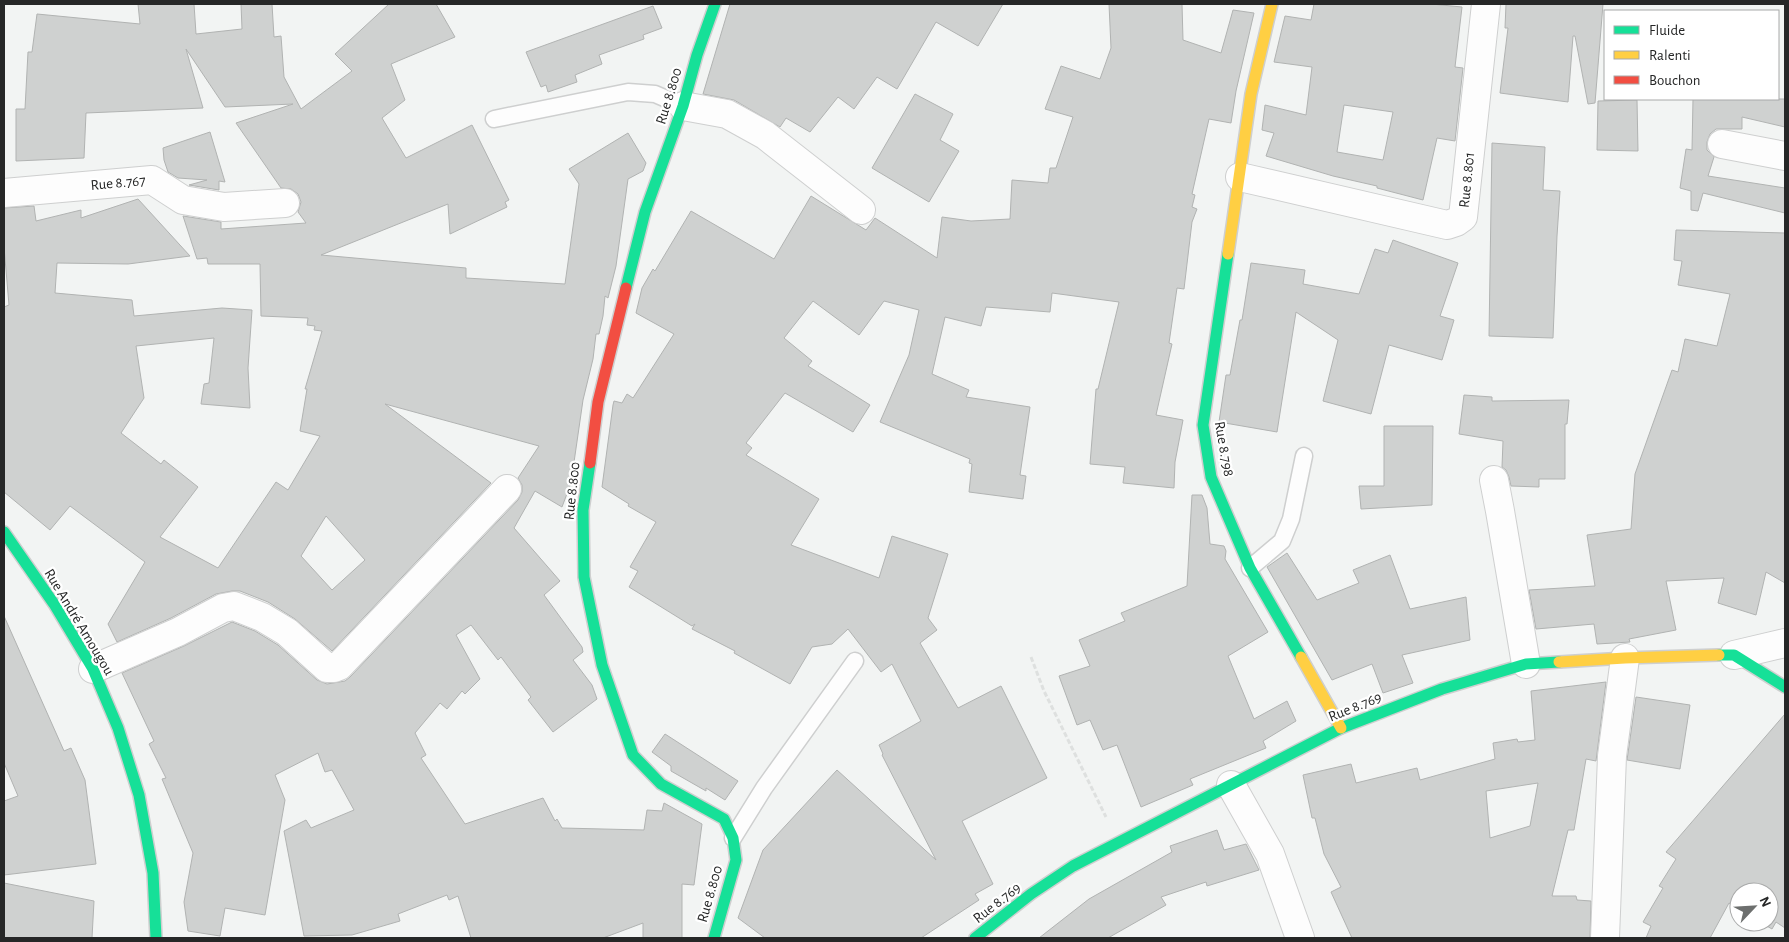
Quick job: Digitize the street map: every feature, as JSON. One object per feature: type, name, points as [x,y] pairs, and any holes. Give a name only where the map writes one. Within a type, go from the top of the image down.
[{"type":"street","name":"Rue 8.800","points":[[714,4],[683,106],[645,212],[598,402],[583,510],[584,577],[602,665],[633,755],[661,784],[724,819],[733,838],[736,860],[714,938]]},
{"type":"street","name":"Rue 8.798","points":[[1272,4],[1252,94],[1203,425],[1211,477],[1250,568],[1341,728]]},
{"type":"street","name":"Rue 8.801","points":[[1240,177],[1447,225],[1456,222],[1463,216],[1486,4]]},
{"type":"street","points":[[683,106],[728,114],[765,135],[860,210]]},
{"type":"street","points":[[1722,144],[1785,156]]},
{"type":"street","name":"Rue 8.767","points":[[4,193],[152,180],[182,200],[224,207],[285,203]]},
{"type":"street","points":[[1494,480],[1526,664]]},
{"type":"street","points":[[93,669],[178,632],[223,608],[234,606],[262,617],[287,632],[327,668],[339,666],[507,489]]},
{"type":"street","name":"Rue André Amougou","points":[[4,532],[54,604],[93,669],[118,728],[139,795],[153,874],[156,938]]},
{"type":"street","points":[[1734,655],[1785,643]]},
{"type":"street","points":[[1734,655],[1785,687]]},
{"type":"street","name":"Rue 8.769","points":[[976,938],[1031,894],[1073,866],[1341,728],[1442,689],[1526,664],[1625,658],[1734,655]]},
{"type":"street","points":[[1605,938],[1612,756],[1625,658]]},
{"type":"street","points":[[1231,784],[1270,854],[1300,938]]},
{"type":"lane","points":[[494,118],[628,92],[655,94],[683,106]]},
{"type":"lane","points":[[1250,568],[1282,541],[1290,519],[1304,456]]},
{"type":"lane","points":[[733,838],[764,788],[855,661]]},
{"type":"path","points":[[1031,657],[1044,691],[1118,843]]},
{"type":"building","points":[[138,4],[194,4],[196,34],[242,29],[241,4],[272,4],[274,37],[281,36],[284,77],[301,109],[352,71],[335,54],[389,4],[436,4],[455,37],[391,64],[405,100],[382,118],[406,158],[472,125],[509,200],[505,202],[507,207],[450,234],[448,204],[321,255],[466,268],[466,278],[565,284],[579,184],[569,169],[628,133],[646,163],[643,171],[628,179],[616,266],[608,298],[605,296],[599,334],[596,334],[593,359],[583,400],[571,483],[562,507],[535,491],[514,528],[560,581],[544,595],[582,647],[583,652],[573,660],[592,685],[597,699],[553,732],[528,700],[531,697],[501,657],[498,660],[471,625],[456,635],[480,679],[465,694],[462,691],[447,709],[440,703],[415,733],[426,755],[421,758],[465,824],[543,798],[555,821],[557,819],[562,828],[644,830],[647,810],[662,811],[664,803],[702,824],[694,885],[682,884],[682,938],[643,938],[643,923],[603,938],[471,938],[458,896],[449,900],[447,895],[398,914],[400,921],[352,935],[304,936],[284,831],[306,820],[311,828],[354,810],[332,770],[325,772],[318,753],[275,775],[285,800],[265,915],[225,908],[220,936],[188,931],[184,902],[193,853],[162,779],[166,778],[149,744],[154,741],[122,673],[184,646],[232,622],[255,631],[278,645],[317,680],[327,684],[345,681],[518,500],[522,492],[522,485],[518,478],[539,446],[385,404],[491,483],[332,651],[295,619],[268,602],[240,591],[216,594],[171,618],[117,642],[108,624],[145,562],[70,506],[50,530],[4,492],[4,307],[9,305],[4,247],[4,208],[34,206],[36,221],[81,210],[81,218],[138,199],[190,256],[128,264],[57,263],[55,293],[132,300],[134,316],[222,308],[252,310],[248,368],[250,408],[201,404],[204,384],[209,383],[214,338],[136,346],[144,398],[121,433],[161,464],[164,460],[198,487],[160,537],[218,568],[276,482],[288,490],[320,436],[300,431],[307,389],[305,389],[322,331],[314,330],[315,326],[307,325],[308,318],[261,316],[260,264],[208,264],[207,258],[197,259],[183,216],[221,222],[221,229],[306,223],[298,212],[301,202],[298,194],[291,189],[281,188],[236,123],[293,104],[225,107],[186,49],[203,108],[86,113],[84,158],[16,161],[16,109],[25,109],[28,52],[32,52],[37,14],[140,24]],"holes":[[[326,516],[365,560],[332,590],[301,556]]]},
{"type":"building","points":[[730,4],[1003,4],[978,46],[936,22],[897,89],[877,77],[854,109],[838,97],[810,132],[786,118],[780,127],[734,100],[703,94]]},
{"type":"building","points":[[1109,4],[1182,4],[1183,40],[1221,53],[1233,10],[1254,13],[1236,91],[1231,123],[1209,119],[1192,194],[1195,195],[1192,207],[1197,209],[1192,222],[1184,289],[1177,288],[1169,343],[1172,344],[1156,415],[1183,420],[1175,462],[1174,488],[1123,483],[1125,467],[1090,464],[1096,389],[1098,389],[1119,302],[1052,293],[1050,312],[986,307],[981,326],[945,317],[932,374],[969,390],[966,397],[1030,407],[1020,475],[1026,476],[1023,499],[969,492],[972,464],[969,463],[970,459],[880,422],[909,355],[919,310],[884,301],[859,335],[813,301],[784,338],[812,361],[808,366],[870,405],[853,432],[785,393],[746,443],[752,448],[746,455],[819,499],[791,545],[879,578],[892,536],[948,554],[928,618],[937,630],[920,643],[958,708],[1001,686],[1047,778],[962,821],[993,884],[975,894],[979,900],[921,938],[765,938],[738,918],[763,850],[837,770],[936,860],[882,755],[879,745],[921,721],[892,664],[881,672],[848,629],[832,644],[812,647],[790,684],[734,653],[735,651],[692,629],[695,624],[692,626],[629,587],[638,571],[630,567],[656,522],[628,506],[629,504],[602,487],[613,405],[614,401],[622,403],[627,394],[633,398],[674,334],[636,313],[642,288],[653,269],[655,271],[691,211],[774,259],[811,196],[866,230],[875,218],[937,258],[942,217],[971,221],[1010,219],[1012,180],[1048,183],[1050,168],[1056,168],[1073,117],[1045,109],[1061,66],[1100,79],[1111,48]]},
{"type":"building","points":[[1314,4],[1431,4],[1462,7],[1455,67],[1463,68],[1455,141],[1437,138],[1423,200],[1266,156],[1274,133],[1262,130],[1265,105],[1306,115],[1312,67],[1274,62],[1285,16],[1311,20]],"holes":[[[1344,105],[1393,112],[1383,160],[1337,152]]]},
{"type":"building","points":[[1506,4],[1603,4],[1595,103],[1588,104],[1575,36],[1573,36],[1568,102],[1500,93],[1508,28],[1505,28]]},
{"type":"building","points":[[653,6],[662,28],[643,35],[644,39],[599,55],[602,64],[575,75],[577,82],[548,92],[546,85],[541,87],[526,52]]},
{"type":"building","points":[[915,94],[953,114],[940,140],[959,151],[929,202],[872,168]]},
{"type":"building","points":[[1785,99],[1785,127],[1742,117],[1742,129],[1716,129],[1710,134],[1707,150],[1714,157],[1708,176],[1785,188],[1785,213],[1703,193],[1698,211],[1691,210],[1691,191],[1680,188],[1686,149],[1692,150],[1693,100]]},
{"type":"building","points":[[1637,100],[1638,151],[1597,150],[1598,101]]},
{"type":"building","points":[[210,132],[225,182],[219,181],[219,190],[189,185],[207,180],[178,178],[168,172],[164,160],[163,148]]},
{"type":"building","points":[[1492,143],[1545,147],[1543,190],[1560,191],[1553,338],[1489,336]]},
{"type":"building","points":[[1676,230],[1785,233],[1785,583],[1766,572],[1756,615],[1718,603],[1724,578],[1666,581],[1676,630],[1629,639],[1630,642],[1597,644],[1594,624],[1536,629],[1529,590],[1595,586],[1587,535],[1631,529],[1635,474],[1672,370],[1678,372],[1685,339],[1717,346],[1730,294],[1678,285],[1682,261],[1674,260]]},
{"type":"building","points":[[1393,240],[1458,263],[1440,316],[1454,320],[1442,360],[1389,345],[1371,414],[1323,401],[1338,340],[1296,312],[1277,432],[1219,422],[1226,375],[1230,375],[1240,320],[1242,320],[1251,263],[1305,270],[1303,284],[1359,294],[1375,249],[1388,253]]},
{"type":"building","points":[[1464,395],[1492,397],[1492,401],[1569,400],[1567,424],[1565,424],[1565,479],[1539,479],[1539,487],[1511,486],[1506,470],[1502,467],[1503,441],[1459,434]]},
{"type":"building","points":[[1384,426],[1433,426],[1432,505],[1361,509],[1359,486],[1384,486]]},
{"type":"building","points":[[1192,495],[1202,495],[1207,508],[1210,544],[1224,546],[1226,551],[1225,559],[1268,632],[1228,656],[1254,719],[1287,701],[1296,721],[1263,741],[1266,748],[1190,779],[1193,785],[1141,807],[1117,745],[1103,750],[1090,720],[1077,725],[1059,676],[1090,666],[1079,640],[1125,621],[1121,613],[1187,586]]},
{"type":"building","points":[[1287,553],[1317,600],[1359,583],[1353,570],[1390,555],[1410,609],[1466,597],[1470,640],[1402,655],[1413,683],[1383,693],[1372,664],[1332,680],[1267,567]]},
{"type":"building","points":[[4,616],[64,751],[71,748],[85,780],[96,864],[4,875],[4,801],[18,796],[4,763]]},
{"type":"building","points":[[1606,682],[1596,761],[1586,759],[1574,830],[1568,830],[1552,896],[1576,896],[1577,900],[1591,901],[1590,938],[1352,938],[1331,892],[1341,887],[1324,854],[1315,818],[1312,818],[1303,775],[1351,764],[1356,783],[1417,768],[1420,780],[1495,759],[1493,743],[1517,739],[1518,742],[1535,740],[1531,691]],"holes":[[[1538,783],[1530,826],[1490,838],[1486,791]]]},
{"type":"building","points":[[1636,697],[1690,705],[1680,769],[1627,760]]},
{"type":"building","points":[[1785,714],[1785,928],[1779,924],[1779,882],[1729,882],[1729,903],[1710,938],[1646,938],[1651,926],[1643,922],[1663,888],[1659,886],[1676,859],[1666,852]]},
{"type":"building","points":[[665,734],[738,781],[725,800],[706,788],[706,791],[671,771],[671,766],[652,752]]},
{"type":"building","points":[[1217,830],[1224,850],[1246,844],[1259,870],[1207,886],[1206,882],[1161,897],[1166,905],[1108,938],[1039,938],[1089,899],[1172,852],[1170,846]]},
{"type":"building","points":[[4,883],[94,901],[92,938],[4,938]]},
{"type":"traffic: fast","points":[[626,288],[645,212],[683,106],[697,55],[715,4]]},
{"type":"traffic: fast","points":[[1228,254],[1203,425],[1211,477],[1250,568],[1301,657]]},
{"type":"traffic: fast","points":[[590,463],[583,510],[584,577],[602,665],[633,755],[661,784],[724,819],[733,838],[736,860],[714,938]]},
{"type":"traffic: fast","points":[[4,532],[54,604],[93,669],[118,728],[139,795],[153,873],[156,938]]},
{"type":"traffic: fast","points":[[1719,655],[1734,655],[1785,687]]},
{"type":"traffic: fast","points":[[975,938],[1031,894],[1073,866],[1341,728],[1442,689],[1526,664],[1559,662]]},
{"type":"traffic: slow","points":[[1228,254],[1251,94],[1272,4]]},
{"type":"traffic: slow","points":[[1559,662],[1719,655]]},
{"type":"traffic: slow","points":[[1301,657],[1341,728]]},
{"type":"traffic: jam","points":[[590,463],[598,402],[626,288]]}]
